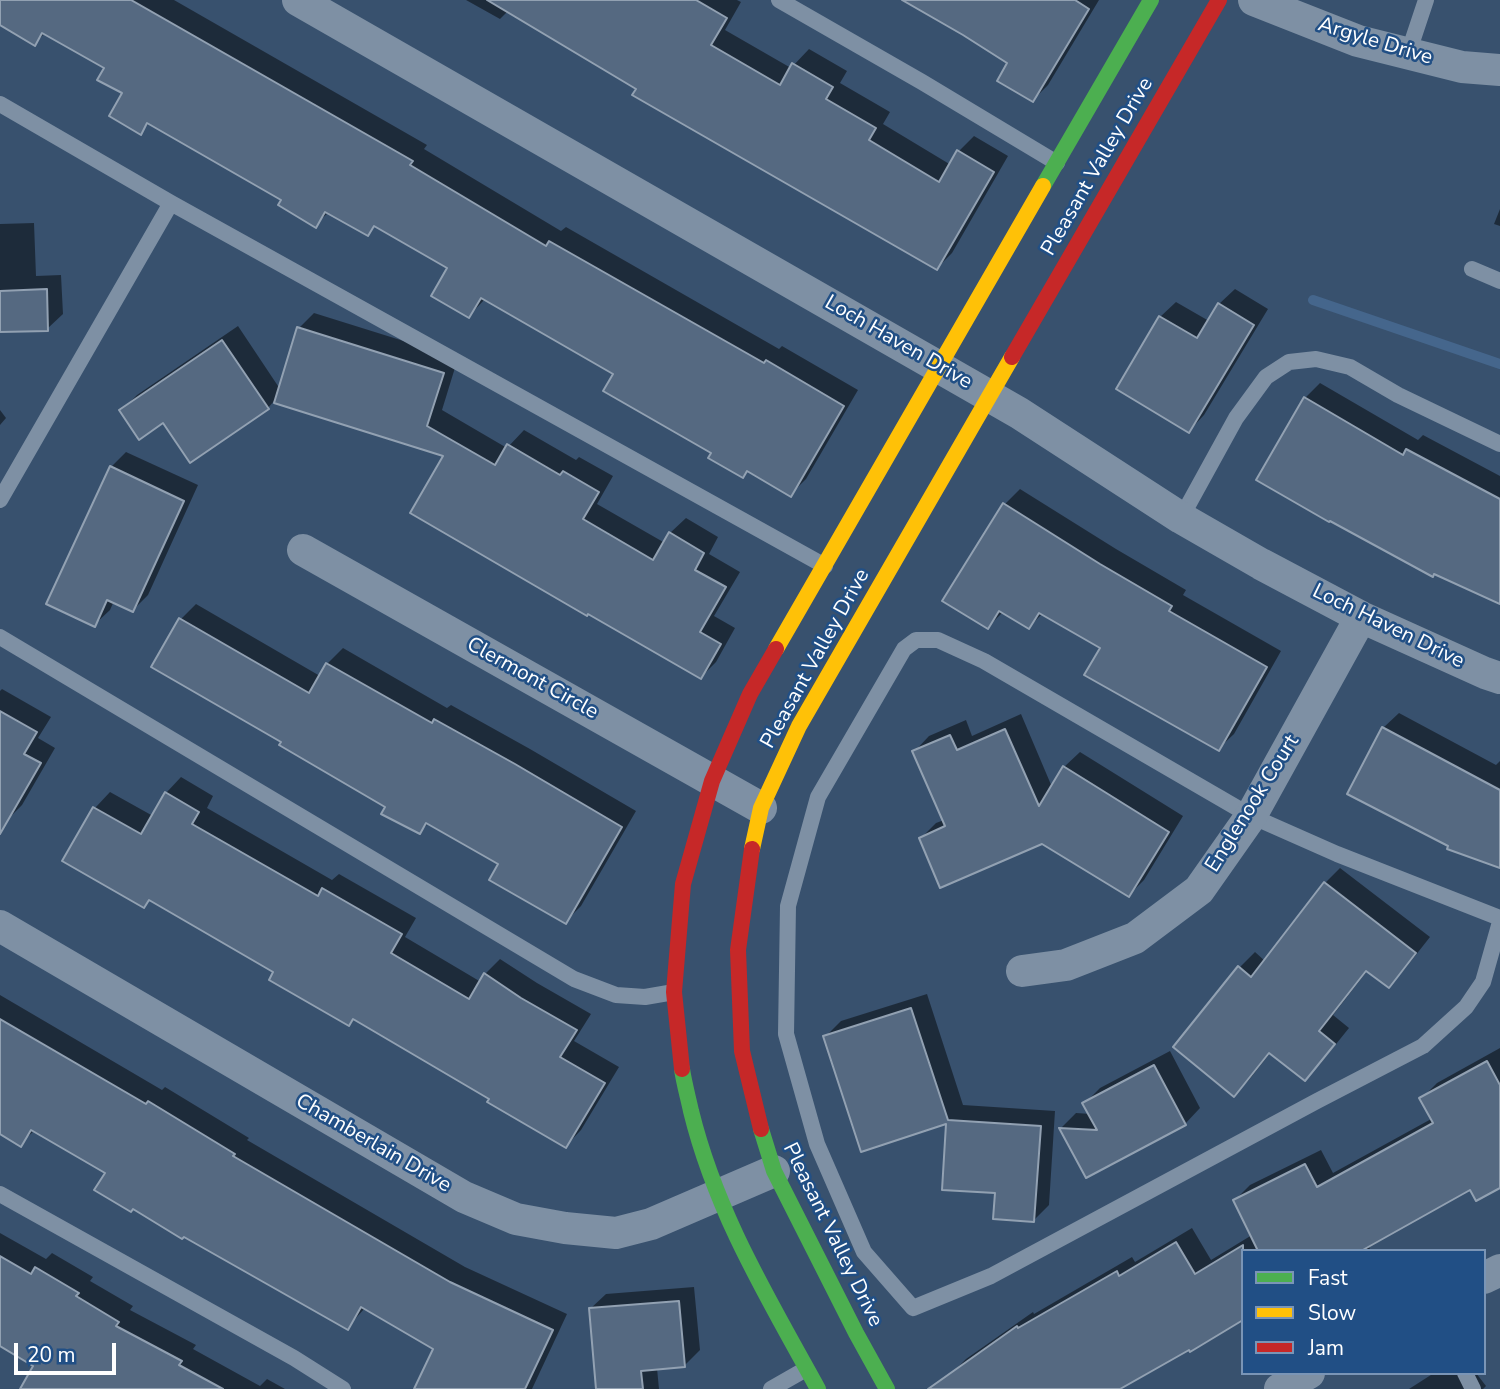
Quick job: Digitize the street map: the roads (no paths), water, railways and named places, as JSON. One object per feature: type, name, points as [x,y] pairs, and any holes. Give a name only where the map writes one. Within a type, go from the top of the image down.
[{"type":"street","name":"Loch Haven Drive","points":[[299,0],[1019,413],[1181,518],[1261,564],[1360,617],[1500,678]]},
{"type":"street","name":"Pleasant Valley Drive","points":[[818,1389],[744,1255],[718,1196],[697,1135],[682,1073],[674,992],[683,884],[712,781],[750,694],[1151,0]]},
{"type":"street","name":"Pleasant Valley Drive","points":[[887,1389],[774,1171],[763,1139],[742,1051],[738,950],[751,852],[761,808],[799,726],[1219,0]]},
{"type":"street","name":"Argyle Drive","points":[[1254,0],[1358,41],[1462,67],[1500,70]]},
{"type":"street","name":"Clermont Circle","points":[[303,550],[761,808]]},
{"type":"street","name":"Englenook Court","points":[[1022,971],[1066,965],[1135,938],[1199,890],[1251,816],[1360,617]]},
{"type":"street","name":"Chamberlain Drive","points":[[0,926],[464,1197],[516,1219],[565,1228],[616,1233],[651,1224],[774,1171]]},
{"type":"street","points":[[1280,1389],[1305,1375]]},
{"type":"lane","points":[[779,0],[1057,163]]},
{"type":"lane","points":[[1408,54],[1426,0]]},
{"type":"lane","points":[[0,104],[171,203],[825,566]]},
{"type":"lane","points":[[0,500],[171,203]]},
{"type":"lane","points":[[1472,269],[1500,281]]},
{"type":"lane","points":[[1181,518],[1236,418],[1266,377],[1289,362],[1316,359],[1350,367],[1398,395],[1500,444]]},
{"type":"lane","points":[[0,637],[574,979],[617,995],[645,997],[674,992]]},
{"type":"lane","points":[[916,640],[938,640],[985,661],[1251,816],[1500,920],[1483,982],[1466,1007],[1423,1046],[991,1276],[913,1308],[864,1252],[817,1144],[786,1034],[788,906],[818,797],[904,649],[916,640]]},
{"type":"lane","points":[[0,1194],[294,1358],[343,1389]]},
{"type":"lane","points":[[771,1389],[806,1369]]},
{"type":"waterway","points":[[1313,300],[1500,364]]}]
